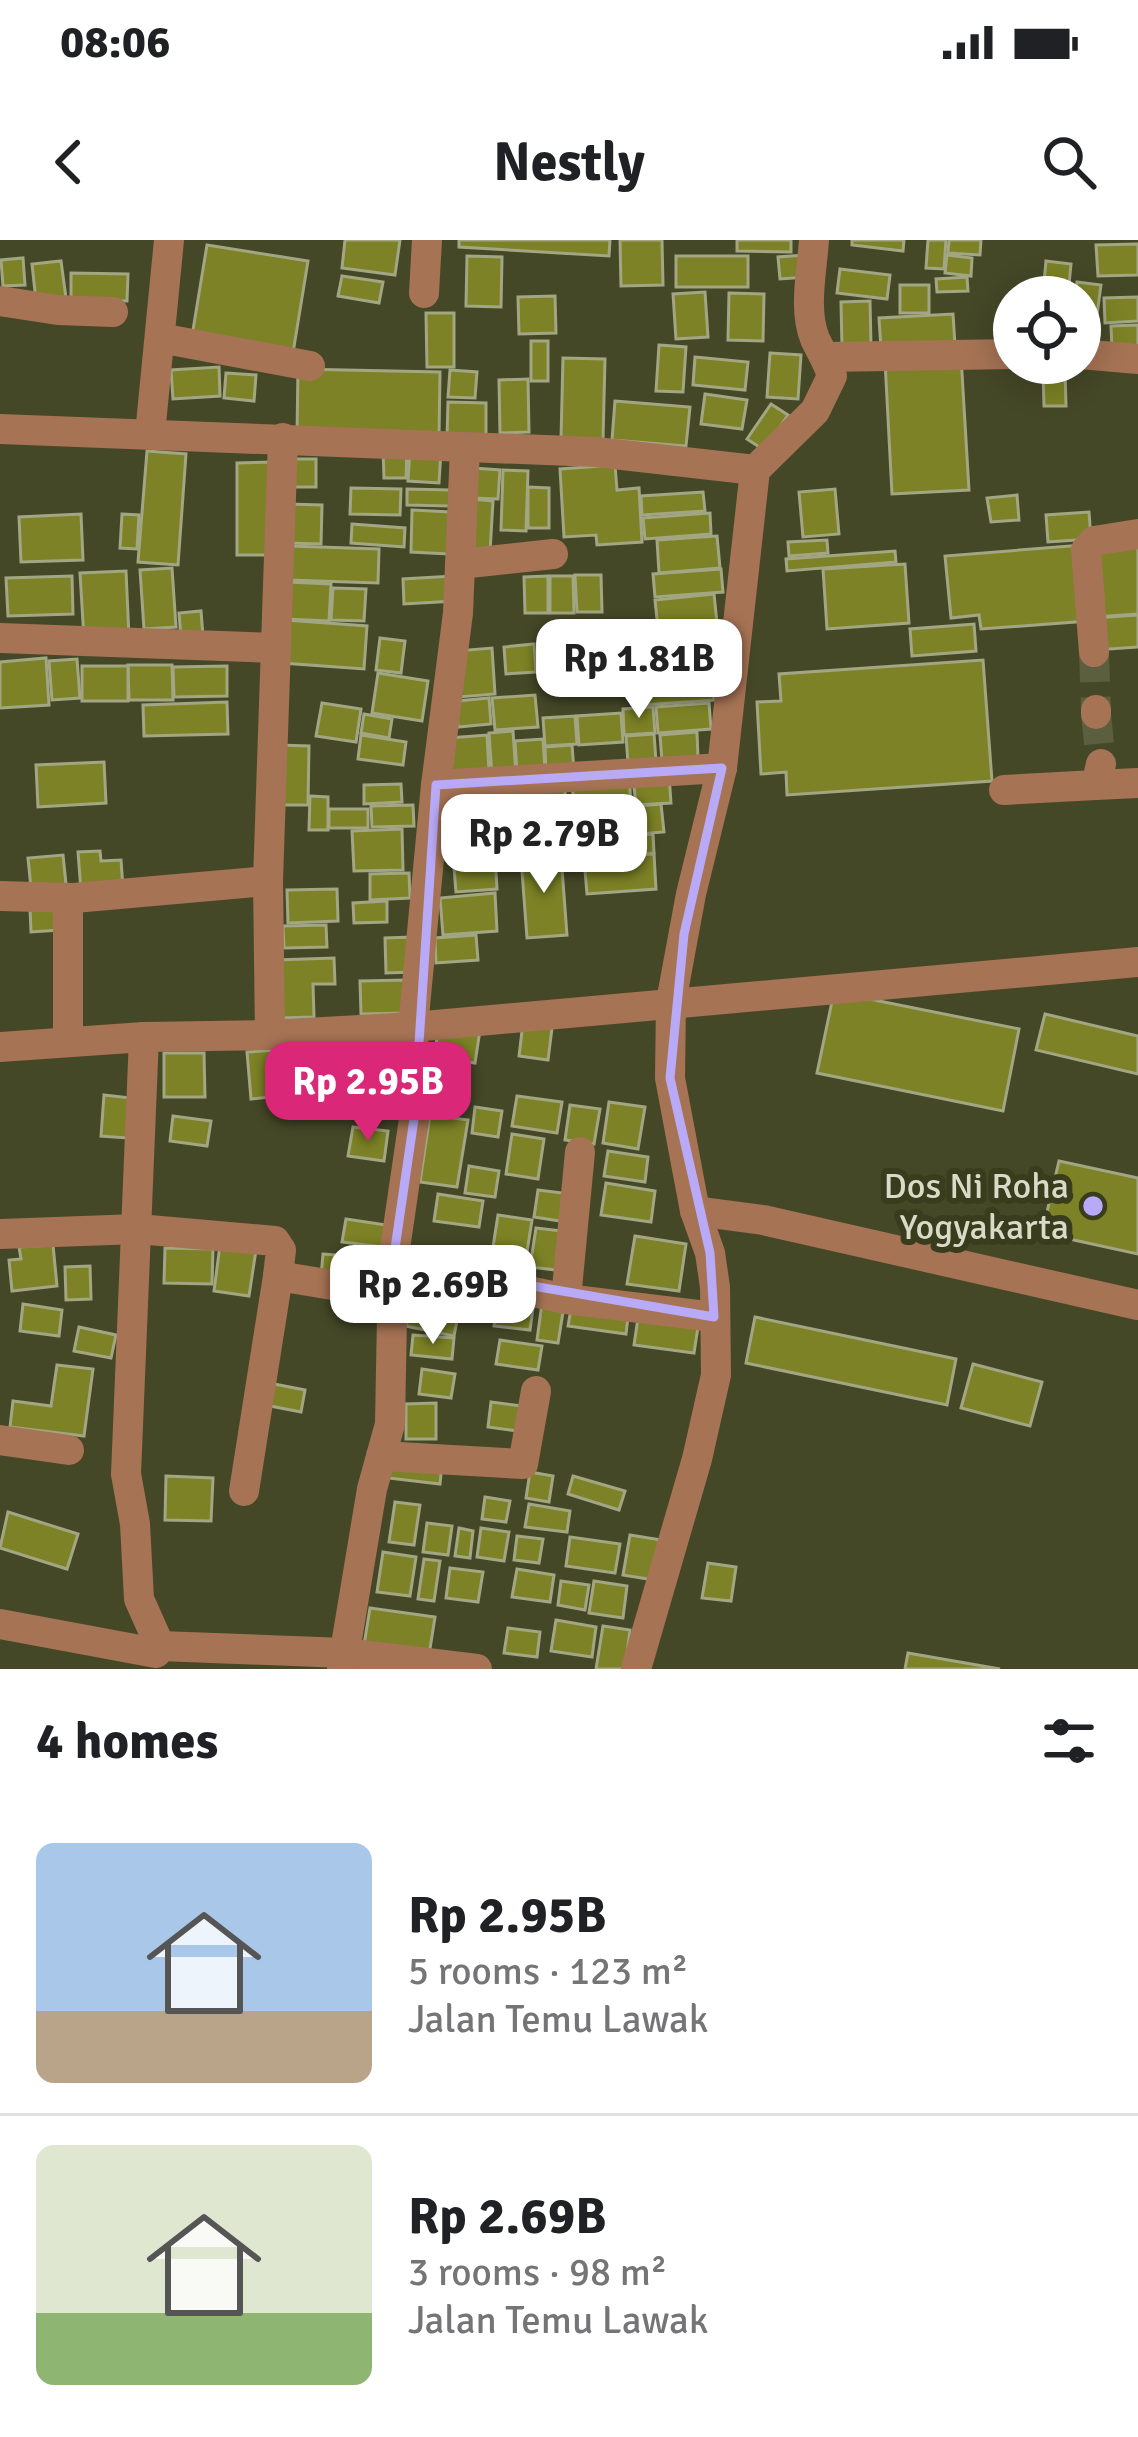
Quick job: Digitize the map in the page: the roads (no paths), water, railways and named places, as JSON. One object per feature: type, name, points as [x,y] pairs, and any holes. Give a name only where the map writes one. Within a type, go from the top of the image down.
[{"type":"street","points":[[150,434],[170,240]]},
{"type":"street","points":[[424,293],[427,240]]},
{"type":"street","points":[[636,1669],[716,1375],[710,1253],[695,1211],[670,1078],[671,1002],[722,768],[755,470],[814,411],[832,376],[814,338],[809,310],[814,240]]},
{"type":"street","points":[[0,301],[113,312]]},
{"type":"street","points":[[160,338],[310,366]]},
{"type":"street","points":[[826,357],[993,354]]},
{"type":"street","points":[[1101,356],[1138,359]]},
{"type":"street","points":[[0,429],[596,452],[755,470]]},
{"type":"street","points":[[270,1035],[268,881],[283,438]]},
{"type":"street","points":[[344,1661],[390,1424],[393,1262],[414,1119],[413,1027],[458,614],[465,448]]},
{"type":"street","points":[[1094,652],[1089,543],[1138,534]]},
{"type":"street","points":[[460,564],[553,554]]},
{"type":"street","points":[[0,638],[276,648]]},
{"type":"street","points":[[436,785],[722,768]]},
{"type":"street","points":[[1004,790],[1098,775],[1138,783]]},
{"type":"street","points":[[0,896],[74,898],[268,881]]},
{"type":"street","points":[[68,1042],[68,907],[74,898]]},
{"type":"street","points":[[0,1047],[413,1027],[1138,962]]},
{"type":"street","points":[[144,1037],[125,1474],[135,1524],[139,1599],[157,1656]]},
{"type":"street","points":[[566,1299],[580,1152]]},
{"type":"street","points":[[695,1211],[764,1220],[1138,1305]]},
{"type":"street","points":[[0,1234],[138,1228],[275,1241],[281,1250],[278,1276],[244,1491]]},
{"type":"street","points":[[393,1262],[566,1299],[714,1317]]},
{"type":"street","points":[[278,1276],[394,1295]]},
{"type":"street","points":[[381,1456],[524,1464],[536,1391]]},
{"type":"street","points":[[0,1440],[69,1450]]},
{"type":"street","points":[[0,1624],[157,1656],[477,1669]]},
{"type":"tunnel","points":[[1094,652],[1096,710]]},
{"type":"tunnel","points":[[1096,714],[1101,764]]},
{"type":"place","name":"Dos Ni Roha Yogyakarta","points":[[1093,1206]]}]
